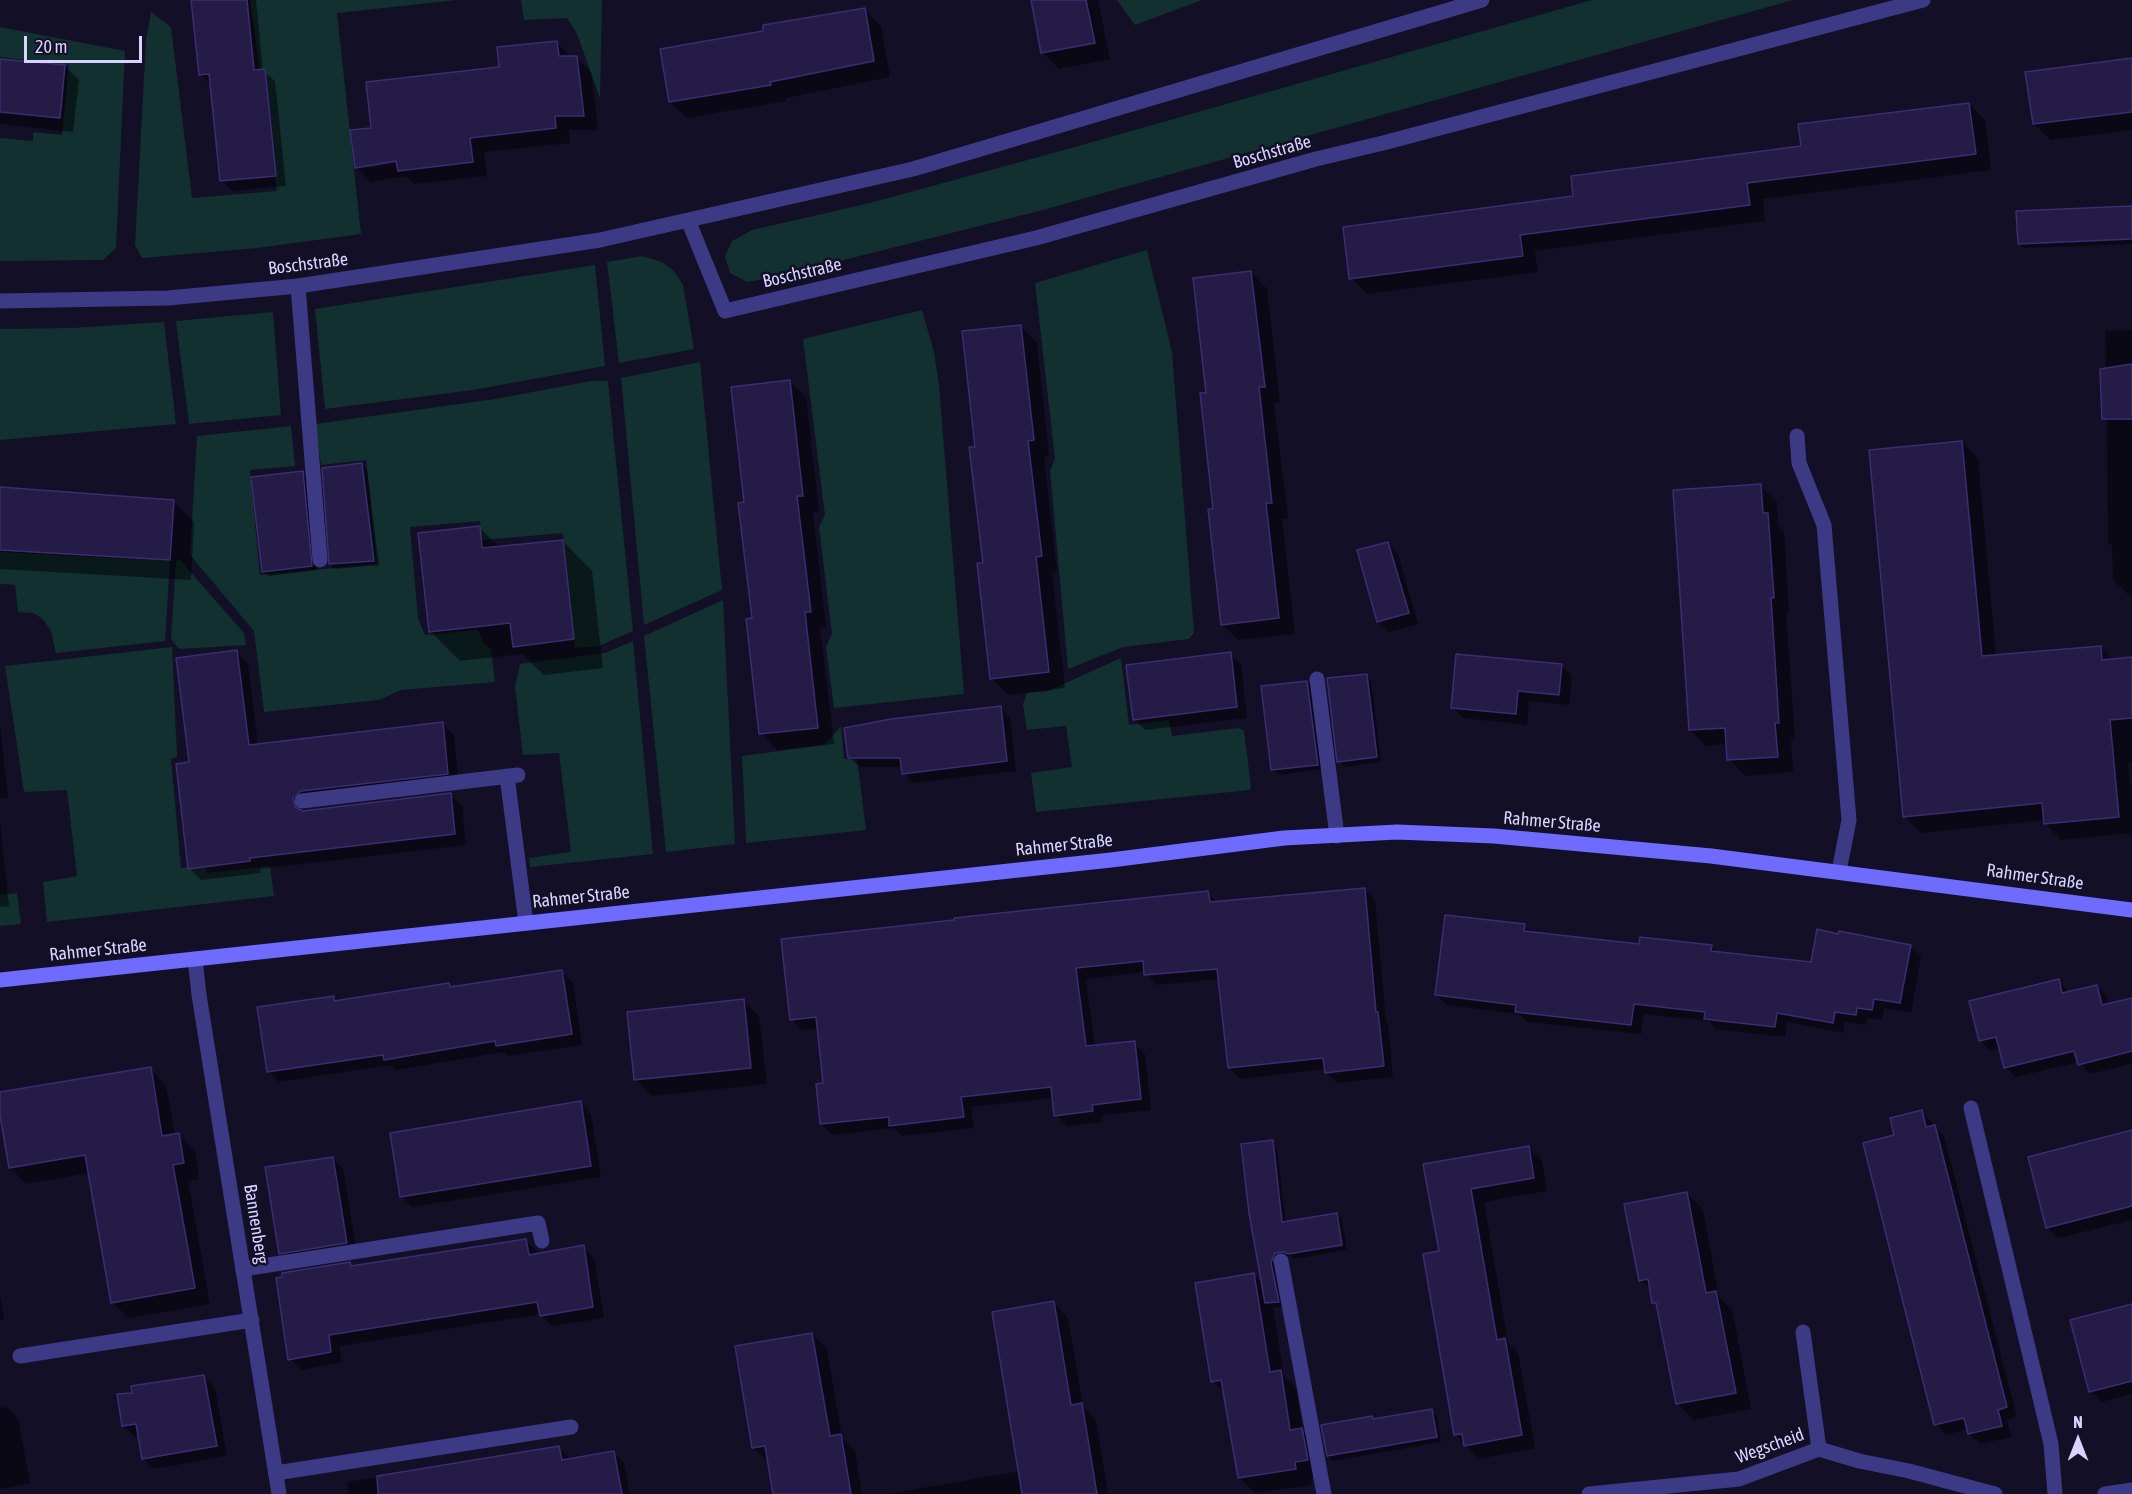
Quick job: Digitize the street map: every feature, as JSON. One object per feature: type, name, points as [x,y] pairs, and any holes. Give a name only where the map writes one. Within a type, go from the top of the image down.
[{"type":"main road","name":"Rahmer Straße","points":[[0,980],[1101,861],[1284,838],[1398,832],[1494,836],[1711,855],[2132,910]]},
{"type":"street","name":"Boschstraße","points":[[0,301],[158,299],[298,286],[600,240],[913,169],[1482,0]]},
{"type":"street","name":"Boschstraße","points":[[688,220],[725,311],[1036,238],[1316,159],[1383,144],[1923,0]]},
{"type":"street","points":[[298,286],[320,560]]},
{"type":"street","points":[[1797,436],[1799,463],[1824,525],[1849,820],[1839,871]]},
{"type":"street","points":[[1317,679],[1337,836]]},
{"type":"street","points":[[302,801],[513,776],[526,923]]},
{"type":"street","name":"Bannenberg","points":[[195,959],[279,1494]]},
{"type":"street","points":[[1971,1108],[2051,1444],[2055,1494]]},
{"type":"street","points":[[243,1269],[538,1223],[542,1241]]},
{"type":"street","points":[[1281,1261],[1324,1494]]},
{"type":"street","points":[[20,1356],[252,1320]]},
{"type":"street","points":[[1803,1332],[1820,1449]]},
{"type":"street","points":[[276,1473],[571,1427]]},
{"type":"street","name":"Wegscheid","points":[[1589,1494],[1739,1479],[1820,1449],[1859,1461],[1909,1471],[1995,1494]]},
{"type":"street","points":[[2105,1494],[2132,1490]]},
{"type":"green space","points":[[250,0],[457,0],[337,13],[361,234],[257,248],[142,258],[135,245],[146,40],[151,12],[171,27],[192,198],[277,191]]},
{"type":"green space","points":[[521,0],[602,0],[600,98],[577,34],[567,18],[524,20]]},
{"type":"green space","points":[[1117,0],[1202,0],[1135,25]]},
{"type":"green space","points":[[1592,0],[1793,0],[1039,211],[776,277],[747,282],[730,273],[725,256],[732,241],[752,230],[870,203],[1075,147]]},
{"type":"green space","points":[[0,27],[125,51],[116,248],[103,260],[0,261],[0,138],[33,141],[33,132],[62,135],[69,65],[0,57]]},
{"type":"green space","points":[[1147,250],[1172,352],[1194,633],[1189,639],[1123,647],[1068,669],[1050,471],[1055,459],[1035,283]]},
{"type":"green space","points":[[642,256],[662,262],[674,271],[683,285],[694,349],[619,363],[607,262]]},
{"type":"green space","points":[[595,265],[605,366],[473,390],[325,409],[315,309]]},
{"type":"green space","points":[[922,310],[934,352],[939,385],[964,694],[834,708],[826,647],[832,634],[819,527],[825,515],[803,339]]},
{"type":"green space","points":[[273,312],[281,415],[189,424],[176,321]]},
{"type":"green space","points":[[164,322],[176,424],[0,440],[0,329],[72,328]]},
{"type":"green space","points":[[700,362],[722,590],[644,625],[621,378]]},
{"type":"green space","points":[[591,381],[608,381],[633,631],[599,646],[575,648],[563,533],[482,540],[480,521],[410,527],[418,618],[425,635],[478,630],[484,644],[491,649],[495,682],[401,690],[379,700],[264,712],[254,631],[190,555],[197,436],[291,426],[295,466],[250,470],[260,575],[377,564],[366,460],[321,465],[315,424],[495,399]]},
{"type":"green space","points":[[0,552],[170,561],[165,641],[56,653],[51,631],[43,619],[33,613],[18,612],[15,585],[0,584]]},
{"type":"green space","points":[[180,560],[244,633],[246,645],[179,649],[171,639],[176,561]]},
{"type":"green space","points":[[723,600],[735,844],[666,852],[644,636]]},
{"type":"green space","points":[[633,641],[653,854],[530,867],[529,858],[571,852],[559,753],[523,755],[515,687],[520,664],[605,653]]},
{"type":"green space","points":[[172,647],[177,757],[171,759],[181,868],[205,866],[207,873],[270,866],[274,896],[47,922],[43,882],[77,876],[67,790],[24,792],[5,666]]},
{"type":"green space","points":[[1121,658],[1129,725],[1169,720],[1172,736],[1239,728],[1244,731],[1250,790],[1036,812],[1031,773],[1072,767],[1066,726],[1027,730],[1023,704],[1027,693],[1048,691]]},
{"type":"green space","points":[[841,726],[844,759],[857,759],[866,830],[746,843],[742,756],[824,745]]},
{"type":"green space","points":[[17,893],[21,924],[0,926],[0,895]]},
{"type":"building","points":[[191,0],[247,0],[254,70],[265,69],[276,176],[220,181],[209,74],[199,75]]},
{"type":"building","points":[[1031,0],[1086,0],[1095,43],[1041,53]]},
{"type":"building","points":[[865,8],[874,61],[770,82],[771,85],[669,102],[660,49],[763,31],[763,25]]},
{"type":"building","points":[[557,41],[559,56],[577,56],[584,116],[555,116],[556,128],[470,138],[473,162],[398,171],[396,161],[355,168],[350,130],[371,128],[366,82],[499,67],[497,47]]},
{"type":"building","points":[[2132,58],[2132,112],[2033,124],[2025,72]]},
{"type":"building","points":[[0,59],[65,65],[60,118],[0,112]]},
{"type":"building","points":[[1969,103],[1976,154],[1747,183],[1750,205],[1520,235],[1523,256],[1349,279],[1343,227],[1573,196],[1571,176],[1801,146],[1798,124]]},
{"type":"building","points":[[2132,206],[2132,239],[2018,244],[2016,211]]},
{"type":"building","points":[[1251,271],[1265,387],[1259,387],[1272,503],[1266,503],[1279,618],[1221,625],[1208,509],[1213,509],[1200,393],[1206,393],[1193,278]]},
{"type":"building","points":[[1021,325],[1034,440],[1028,441],[1042,556],[1036,557],[1049,672],[990,679],[977,563],[983,563],[969,447],[975,447],[962,331]]},
{"type":"building","points":[[2132,364],[2132,419],[2102,419],[2100,369]]},
{"type":"building","points":[[790,380],[803,496],[797,496],[811,612],[805,612],[818,728],[759,734],[746,619],[752,618],[738,503],[744,502],[731,387]]},
{"type":"building","points":[[1962,441],[1982,656],[2101,646],[2102,660],[2132,657],[2132,718],[2110,720],[2119,817],[2044,824],[2042,803],[1903,817],[1869,450]]},
{"type":"building","points":[[362,463],[374,561],[329,564],[322,468]]},
{"type":"building","points":[[303,471],[312,566],[262,572],[251,477]]},
{"type":"building","points":[[1761,484],[1763,513],[1768,513],[1774,598],[1771,598],[1779,723],[1775,723],[1778,757],[1727,760],[1725,728],[1689,730],[1673,490]]},
{"type":"building","points":[[0,487],[174,500],[170,560],[0,550]]},
{"type":"building","points":[[480,526],[482,548],[563,540],[574,639],[513,647],[510,623],[429,632],[418,533]]},
{"type":"building","points":[[1388,542],[1409,613],[1377,622],[1357,550]]},
{"type":"building","points":[[237,650],[249,745],[443,722],[448,774],[301,791],[293,798],[295,807],[303,811],[451,793],[455,834],[250,858],[250,861],[188,869],[176,764],[189,762],[176,658]]},
{"type":"building","points":[[1231,652],[1237,707],[1133,720],[1126,665]]},
{"type":"building","points":[[1456,654],[1562,664],[1559,695],[1518,691],[1516,714],[1451,708]]},
{"type":"building","points":[[1367,674],[1377,757],[1337,762],[1327,678]]},
{"type":"building","points":[[1307,681],[1318,765],[1271,770],[1261,686]]},
{"type":"building","points":[[1001,706],[1007,761],[902,774],[900,758],[848,758],[844,728],[891,719]]},
{"type":"building","points":[[1365,888],[1376,1012],[1378,1012],[1384,1066],[1325,1073],[1323,1058],[1228,1068],[1217,969],[1144,975],[1143,961],[1076,968],[1086,1046],[1135,1041],[1141,1099],[1092,1105],[1093,1111],[1054,1116],[1051,1087],[961,1097],[964,1117],[889,1126],[889,1117],[820,1124],[816,1084],[823,1083],[816,1017],[790,1020],[781,939],[1208,891],[1210,902]]},
{"type":"building","points":[[1445,915],[1525,924],[1524,931],[1639,944],[1640,937],[1712,945],[1711,951],[1811,962],[1817,929],[1911,945],[1900,1003],[1874,999],[1872,1010],[1857,1008],[1856,1015],[1835,1012],[1833,1023],[1777,1013],[1775,1027],[1704,1019],[1705,1012],[1634,1004],[1631,1025],[1515,1012],[1516,1005],[1435,995]]},
{"type":"building","points":[[562,970],[572,1034],[496,1046],[495,1041],[384,1060],[383,1055],[267,1072],[257,1007],[334,996],[334,1001],[449,983],[450,987]]},
{"type":"building","points":[[2059,979],[2062,993],[2097,985],[2102,1005],[2132,998],[2132,1051],[2078,1065],[2074,1051],[2004,1068],[1996,1037],[1979,1041],[1969,1001]]},
{"type":"building","points":[[744,999],[751,1068],[634,1080],[627,1012]]},
{"type":"building","points":[[151,1067],[162,1136],[179,1133],[184,1163],[173,1165],[195,1288],[111,1303],[85,1155],[9,1168],[0,1115],[0,1092]]},
{"type":"building","points":[[581,1101],[591,1166],[400,1197],[390,1133]]},
{"type":"building","points":[[1922,1110],[1926,1127],[1935,1125],[2007,1407],[1998,1410],[2002,1426],[1968,1434],[1964,1418],[1934,1425],[1863,1143],[1894,1135],[1890,1118]]},
{"type":"building","points":[[2132,1130],[2132,1206],[2046,1228],[2028,1157]]},
{"type":"building","points":[[1273,1140],[1282,1222],[1337,1213],[1342,1245],[1288,1254],[1275,1253],[1271,1263],[1279,1302],[1265,1303],[1249,1213],[1241,1144]]},
{"type":"building","points":[[1529,1146],[1534,1178],[1471,1189],[1497,1340],[1505,1338],[1522,1435],[1464,1446],[1462,1434],[1454,1435],[1423,1254],[1439,1251],[1423,1164]]},
{"type":"building","points":[[333,1157],[347,1243],[279,1254],[265,1167]]},
{"type":"building","points":[[1687,1192],[1706,1293],[1716,1291],[1736,1393],[1676,1404],[1656,1303],[1652,1303],[1648,1279],[1639,1281],[1624,1204]]},
{"type":"building","points":[[526,1239],[529,1255],[584,1245],[593,1307],[540,1316],[537,1302],[329,1335],[331,1352],[288,1360],[276,1278],[282,1277],[282,1273],[350,1262],[351,1266]]},
{"type":"building","points":[[1254,1273],[1270,1372],[1281,1370],[1290,1430],[1302,1428],[1308,1460],[1295,1462],[1296,1469],[1238,1478],[1221,1380],[1211,1382],[1195,1283]]},
{"type":"building","points":[[1054,1301],[1071,1405],[1082,1403],[1097,1494],[1022,1494],[992,1312]]},
{"type":"building","points":[[2132,1304],[2132,1381],[2089,1392],[2070,1320]]},
{"type":"building","points":[[812,1333],[830,1436],[841,1434],[851,1494],[773,1494],[765,1446],[752,1448],[735,1346]]},
{"type":"building","points":[[204,1375],[217,1446],[142,1459],[136,1424],[122,1426],[117,1394],[132,1393],[131,1386]]},
{"type":"building","points":[[1432,1409],[1437,1437],[1327,1456],[1321,1425]]},
{"type":"building","points":[[559,1446],[562,1460],[614,1451],[622,1494],[378,1494],[377,1476]]}]
